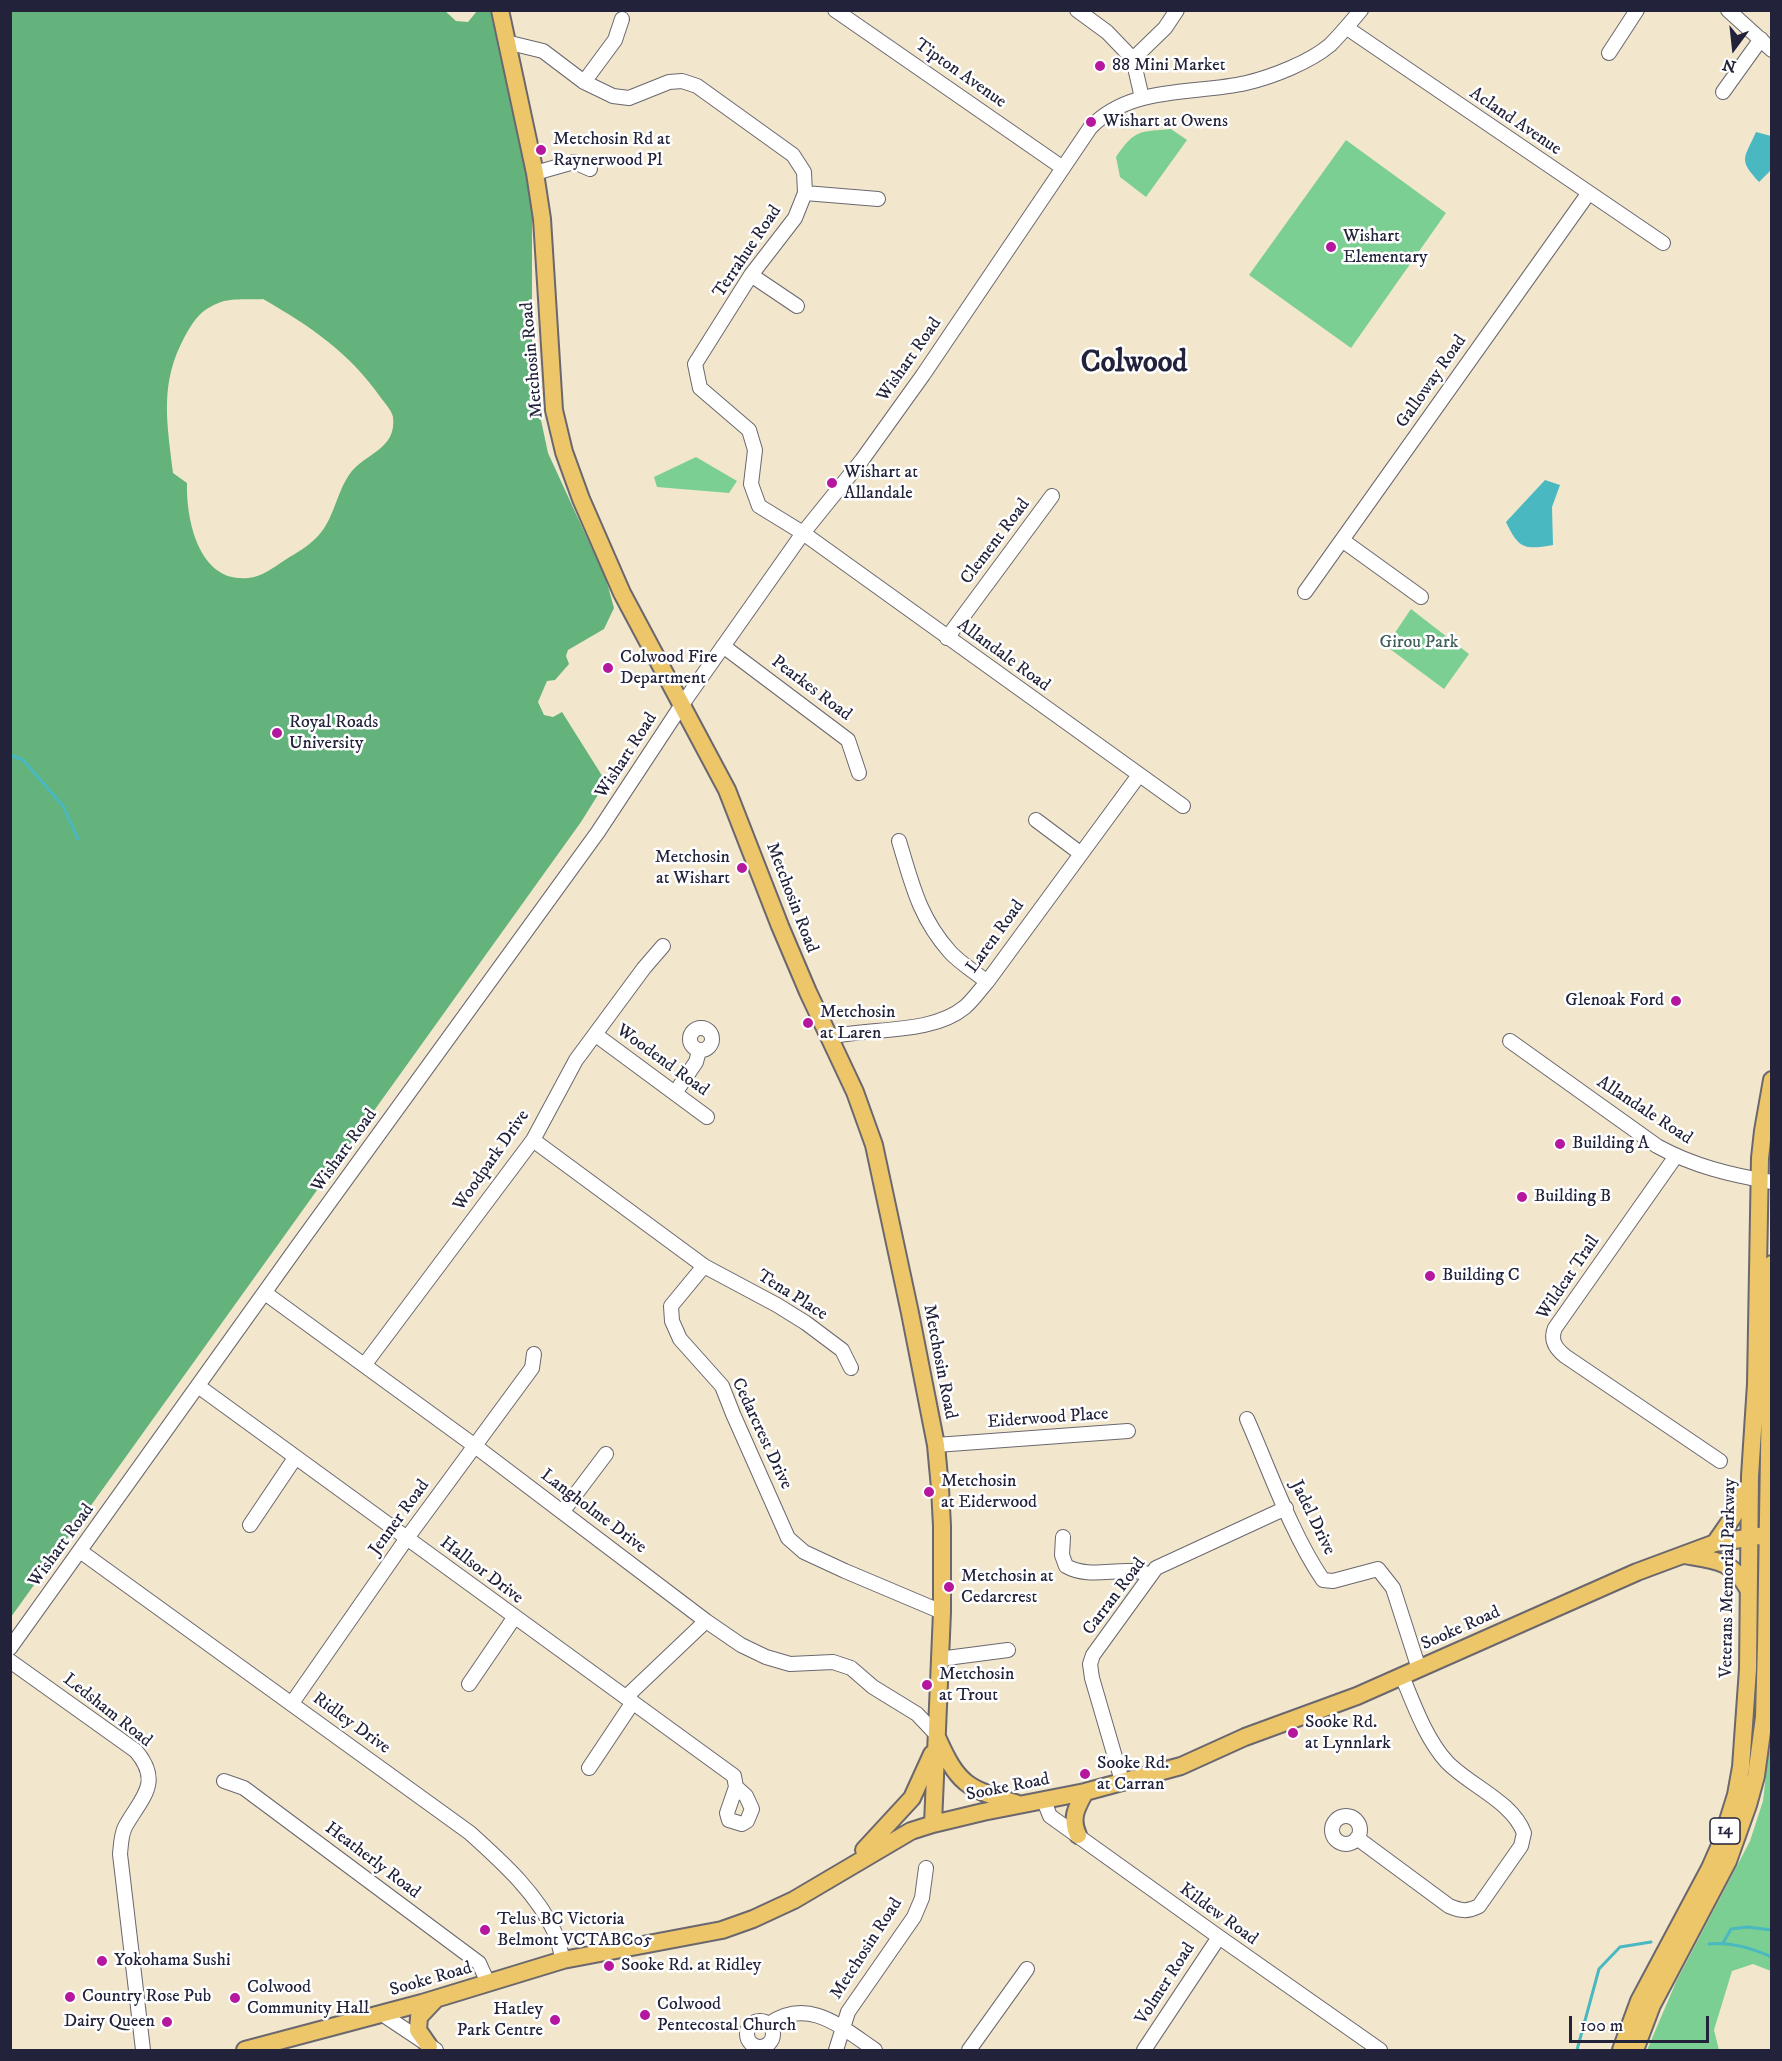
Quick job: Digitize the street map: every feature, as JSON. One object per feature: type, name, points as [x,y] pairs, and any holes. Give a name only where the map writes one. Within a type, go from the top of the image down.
[{"type":"main road","name":"Metchosin Road","points":[[500,10],[535,173],[545,254],[554,410],[564,452],[581,499],[622,593],[727,790],[784,936],[855,1092],[874,1145],[936,1445],[942,1526],[942,1612],[933,1824]]},
{"type":"main road","name":"Veterans Memorial Parkway","points":[[1621,2050],[1639,2001],[1710,1868],[1731,1812],[1741,1767],[1748,1669],[1750,1476],[1766,1181],[1763,1131],[1772,1080]]},
{"type":"main road","name":"Veterans Memorial Parkway","points":[[1635,2050],[1652,2005],[1728,1861],[1756,1776],[1764,1717],[1770,1534],[1772,1264]]},
{"type":"main road","points":[[1714,1543],[1739,1506],[1750,1476]]},
{"type":"main road","name":"Sooke Road","points":[[245,2050],[436,1999],[563,1960],[722,1930],[777,1909],[910,1831],[933,1824],[1085,1792],[1181,1766],[1245,1737],[1357,1696],[1582,1596],[1683,1555],[1714,1543],[1770,1534]]},
{"type":"main road","points":[[1683,1555],[1715,1560],[1729,1566],[1742,1577],[1748,1589]]},
{"type":"main road","points":[[1767,1608],[1772,1586]]},
{"type":"main road","points":[[935,1741],[962,1781],[972,1788],[1022,1805]]},
{"type":"main road","points":[[844,1870],[912,1798],[935,1741]]},
{"type":"main road","points":[[1078,1835],[1073,1823],[1085,1792]]},
{"type":"main road","points":[[432,2048],[418,2030],[418,2023],[419,2017],[436,1999]]},
{"type":"street","name":"Tipton Avenue","points":[[836,10],[1063,168]]},
{"type":"street","points":[[1077,10],[1107,32],[1132,59],[1142,98]]},
{"type":"street","points":[[1132,59],[1165,28],[1177,10]]},
{"type":"street","name":"Wishart Road","points":[[10,1648],[598,832],[681,705],[803,533],[862,460],[1099,119],[1110,110],[1142,98],[1248,83],[1292,67],[1328,46],[1347,28],[1361,10]]},
{"type":"street","points":[[1609,53],[1637,10]]},
{"type":"street","points":[[1728,10],[1772,50]]},
{"type":"street","points":[[584,82],[615,40],[622,19]]},
{"type":"street","name":"Acland Avenue","points":[[1347,28],[1588,194],[1664,243]]},
{"type":"street","points":[[1723,92],[1761,39]]},
{"type":"street","points":[[506,42],[543,51],[584,82],[614,96],[629,98],[669,82],[682,81],[697,86],[793,155],[804,172],[805,193],[878,199]]},
{"type":"street","points":[[535,173],[574,162],[590,169]]},
{"type":"street","name":"Terrahue Road","points":[[803,533],[759,506],[750,484],[754,450],[749,430],[700,388],[695,364],[751,275],[795,218],[805,193]]},
{"type":"street","name":"Galloway Road","points":[[1305,592],[1588,194]]},
{"type":"street","points":[[751,275],[797,306]]},
{"type":"street","name":"Clement Road","points":[[947,638],[1052,496]]},
{"type":"street","name":"Allandale Road","points":[[803,533],[1183,806]]},
{"type":"street","points":[[1342,540],[1421,597]]},
{"type":"street","name":"Pearkes Road","points":[[723,646],[848,740],[859,773]]},
{"type":"street","name":"Laren Road","points":[[830,1037],[852,1032],[916,1027],[944,1019],[966,1006],[987,982],[1139,775]]},
{"type":"street","points":[[1036,820],[1080,853]]},
{"type":"street","points":[[900,841],[917,902],[931,927],[951,953],[987,982]]},
{"type":"street","name":"Woodpark Drive","points":[[365,1364],[532,1140],[576,1060],[663,946]]},
{"type":"street","name":"Woodend Road","points":[[596,1035],[707,1117]]},
{"type":"street","name":"Allandale Road","points":[[1509,1041],[1657,1146],[1713,1170],[1766,1181]]},
{"type":"street","points":[[675,1093],[696,1062],[699,1051]]},
{"type":"street","points":[[532,1140],[704,1266]]},
{"type":"street","name":"Wildcat Trail","points":[[1676,1156],[1555,1328],[1552,1340],[1558,1351],[1719,1461]]},
{"type":"street","name":"Tena Place","points":[[704,1266],[806,1323],[842,1350],[851,1368]]},
{"type":"street","name":"Cedarcrest Drive","points":[[704,1266],[671,1306],[672,1321],[681,1339],[722,1386],[788,1538],[804,1552],[942,1612]]},
{"type":"street","name":"Langholme Drive","points":[[265,1293],[365,1364],[741,1645],[766,1657],[790,1664],[833,1662],[851,1668],[873,1687],[917,1714],[935,1741]]},
{"type":"street","name":"Jenner Road","points":[[292,1703],[407,1538],[532,1368],[534,1354]]},
{"type":"street","name":"Hallsor Drive","points":[[198,1386],[734,1776],[735,1787]]},
{"type":"street","name":"Jadel Drive","points":[[1247,1419],[1286,1508],[1323,1580],[1333,1581],[1378,1569],[1393,1588],[1419,1669]]},
{"type":"street","name":"Eiderwood Place","points":[[936,1445],[1128,1431]]},
{"type":"street","points":[[563,1511],[606,1454]]},
{"type":"street","points":[[250,1526],[295,1458]]},
{"type":"street","name":"Carran Road","points":[[1122,1781],[1092,1678],[1090,1664],[1093,1655],[1156,1568],[1286,1508]]},
{"type":"street","points":[[1063,1538],[1062,1555],[1066,1566],[1075,1571],[1086,1573],[1140,1571],[1150,1575]]},
{"type":"street","name":"Ridley Drive","points":[[80,1551],[470,1833],[505,1865],[540,1905],[556,1934],[563,1960]]},
{"type":"street","points":[[469,1684],[514,1618]]},
{"type":"street","points":[[588,1768],[629,1700],[706,1621]]},
{"type":"street","points":[[939,1659],[1008,1650]]},
{"type":"street","name":"Ledsham Road","points":[[10,1661],[136,1751],[145,1761],[149,1771],[150,1782],[146,1793],[124,1828],[120,1854],[143,2050]]},
{"type":"street","points":[[1358,1838],[1449,1906],[1461,1911],[1469,1911],[1479,1906],[1521,1846],[1524,1833],[1514,1814],[1447,1761],[1435,1744],[1402,1676]]},
{"type":"street","points":[[917,1714],[927,1712],[937,1703]]},
{"type":"street","name":"Heatherly Road","points":[[224,1780],[244,1788],[479,1963],[488,1983]]},
{"type":"street","name":"Kildew Road","points":[[1044,1801],[1050,1816],[1380,2050]]},
{"type":"street","name":"Metchosin Road","points":[[836,2050],[842,2028],[853,2004],[914,1917],[922,1898],[926,1868]]},
{"type":"street","name":"Volmer Road","points":[[1144,2050],[1219,1938]]},
{"type":"street","points":[[969,2050],[1027,1969]]},
{"type":"street","points":[[769,2024],[778,2018],[794,2013],[808,2013],[824,2017],[875,2050]]},
{"type":"street","points":[[382,2014],[432,2048]]},
{"type":"green space","name":"Royal Roads University","points":[[444,10],[456,21],[468,22],[477,11],[491,11],[532,187],[532,378],[548,453],[606,579],[614,608],[604,629],[568,650],[566,656],[569,664],[555,680],[547,681],[538,702],[544,715],[553,717],[562,712],[606,782],[581,822],[11,1617],[11,11]],"holes":[[[263,299],[313,330],[356,367],[390,410],[393,417],[393,428],[385,444],[349,475],[328,522],[314,540],[263,574],[248,578],[231,577],[218,570],[207,560],[199,546],[189,514],[187,483],[173,473],[167,420],[171,370],[185,336],[195,320],[208,308],[226,301]]]},
{"type":"green space","points":[[1171,129],[1187,140],[1146,197],[1120,177],[1116,157],[1133,137],[1145,132]]},
{"type":"green space","points":[[1346,140],[1446,213],[1351,348],[1249,275]]},
{"type":"green space","points":[[696,457],[737,481],[729,493],[657,487],[654,477]]},
{"type":"green space","name":"Girou Park","points":[[1411,609],[1469,654],[1444,689],[1386,646]]},
{"type":"green space","points":[[1769,1749],[1772,1749],[1771,1971],[1753,1964],[1732,1971],[1714,2030],[1719,2050],[1647,2050],[1676,1982],[1750,1841],[1763,1801]]},
{"type":"water","points":[[1756,132],[1771,136],[1771,170],[1759,182],[1748,168],[1745,158]]},
{"type":"water","points":[[1545,480],[1560,485],[1552,507],[1553,545],[1524,546],[1515,538],[1506,522]]},
{"type":"waterway","points":[[10,755],[23,760],[63,806],[78,839]]},
{"type":"waterway","points":[[1723,1943],[1731,1929],[1747,1927],[1772,1930]]},
{"type":"waterway","points":[[1577,2050],[1599,1969],[1620,1947],[1651,1942]]},
{"type":"waterway","points":[[1709,1944],[1741,1946],[1772,1957]]},
{"type":"place","name":"88 Mini Market","points":[[1100,66]]},
{"type":"place","name":"Wishart at Owens","points":[[1091,122]]},
{"type":"place","name":"Metchosin Rd at Raynerwood Pl","points":[[541,150]]},
{"type":"place","name":"Wishart Elementary","points":[[1331,247]]},
{"type":"place","name":"Wishart at Allandale","points":[[832,483]]},
{"type":"place","name":"Colwood Fire Department","points":[[608,668]]},
{"type":"place","name":"Royal Roads University","points":[[277,733]]},
{"type":"place","name":"Metchosin at Wishart","points":[[742,868]]},
{"type":"place","name":"Glenoak Ford","points":[[1676,1001]]},
{"type":"place","name":"Metchosin at Laren","points":[[808,1023]]},
{"type":"place","name":"Building A","points":[[1560,1144]]},
{"type":"place","name":"Building B","points":[[1522,1197]]},
{"type":"place","name":"Building C","points":[[1430,1276]]},
{"type":"place","name":"Metchosin at Eiderwood","points":[[929,1492]]},
{"type":"place","name":"Metchosin at Cedarcrest","points":[[949,1587]]},
{"type":"place","name":"Metchosin at Trout","points":[[927,1685]]},
{"type":"place","name":"Sooke Rd. at Lynnlark","points":[[1293,1733]]},
{"type":"place","name":"Sooke Rd. at Carran","points":[[1085,1774]]},
{"type":"place","name":"Telus BC Victoria Belmont VCTABC05","points":[[485,1930]]},
{"type":"place","name":"Yokohama Sushi","points":[[102,1961]]},
{"type":"place","name":"Sooke Rd. at Ridley","points":[[609,1966]]},
{"type":"place","name":"Country Rose Pub","points":[[70,1997]]},
{"type":"place","name":"Colwood Community Hall","points":[[235,1998]]},
{"type":"place","name":"Colwood Pentecostal Church","points":[[645,2015]]},
{"type":"place","name":"Hatley Park Centre","points":[[555,2020]]},
{"type":"place","name":"Dairy Queen","points":[[167,2022]]},
{"type":"district","name":"Colwood","points":[[1134,365]]}]
